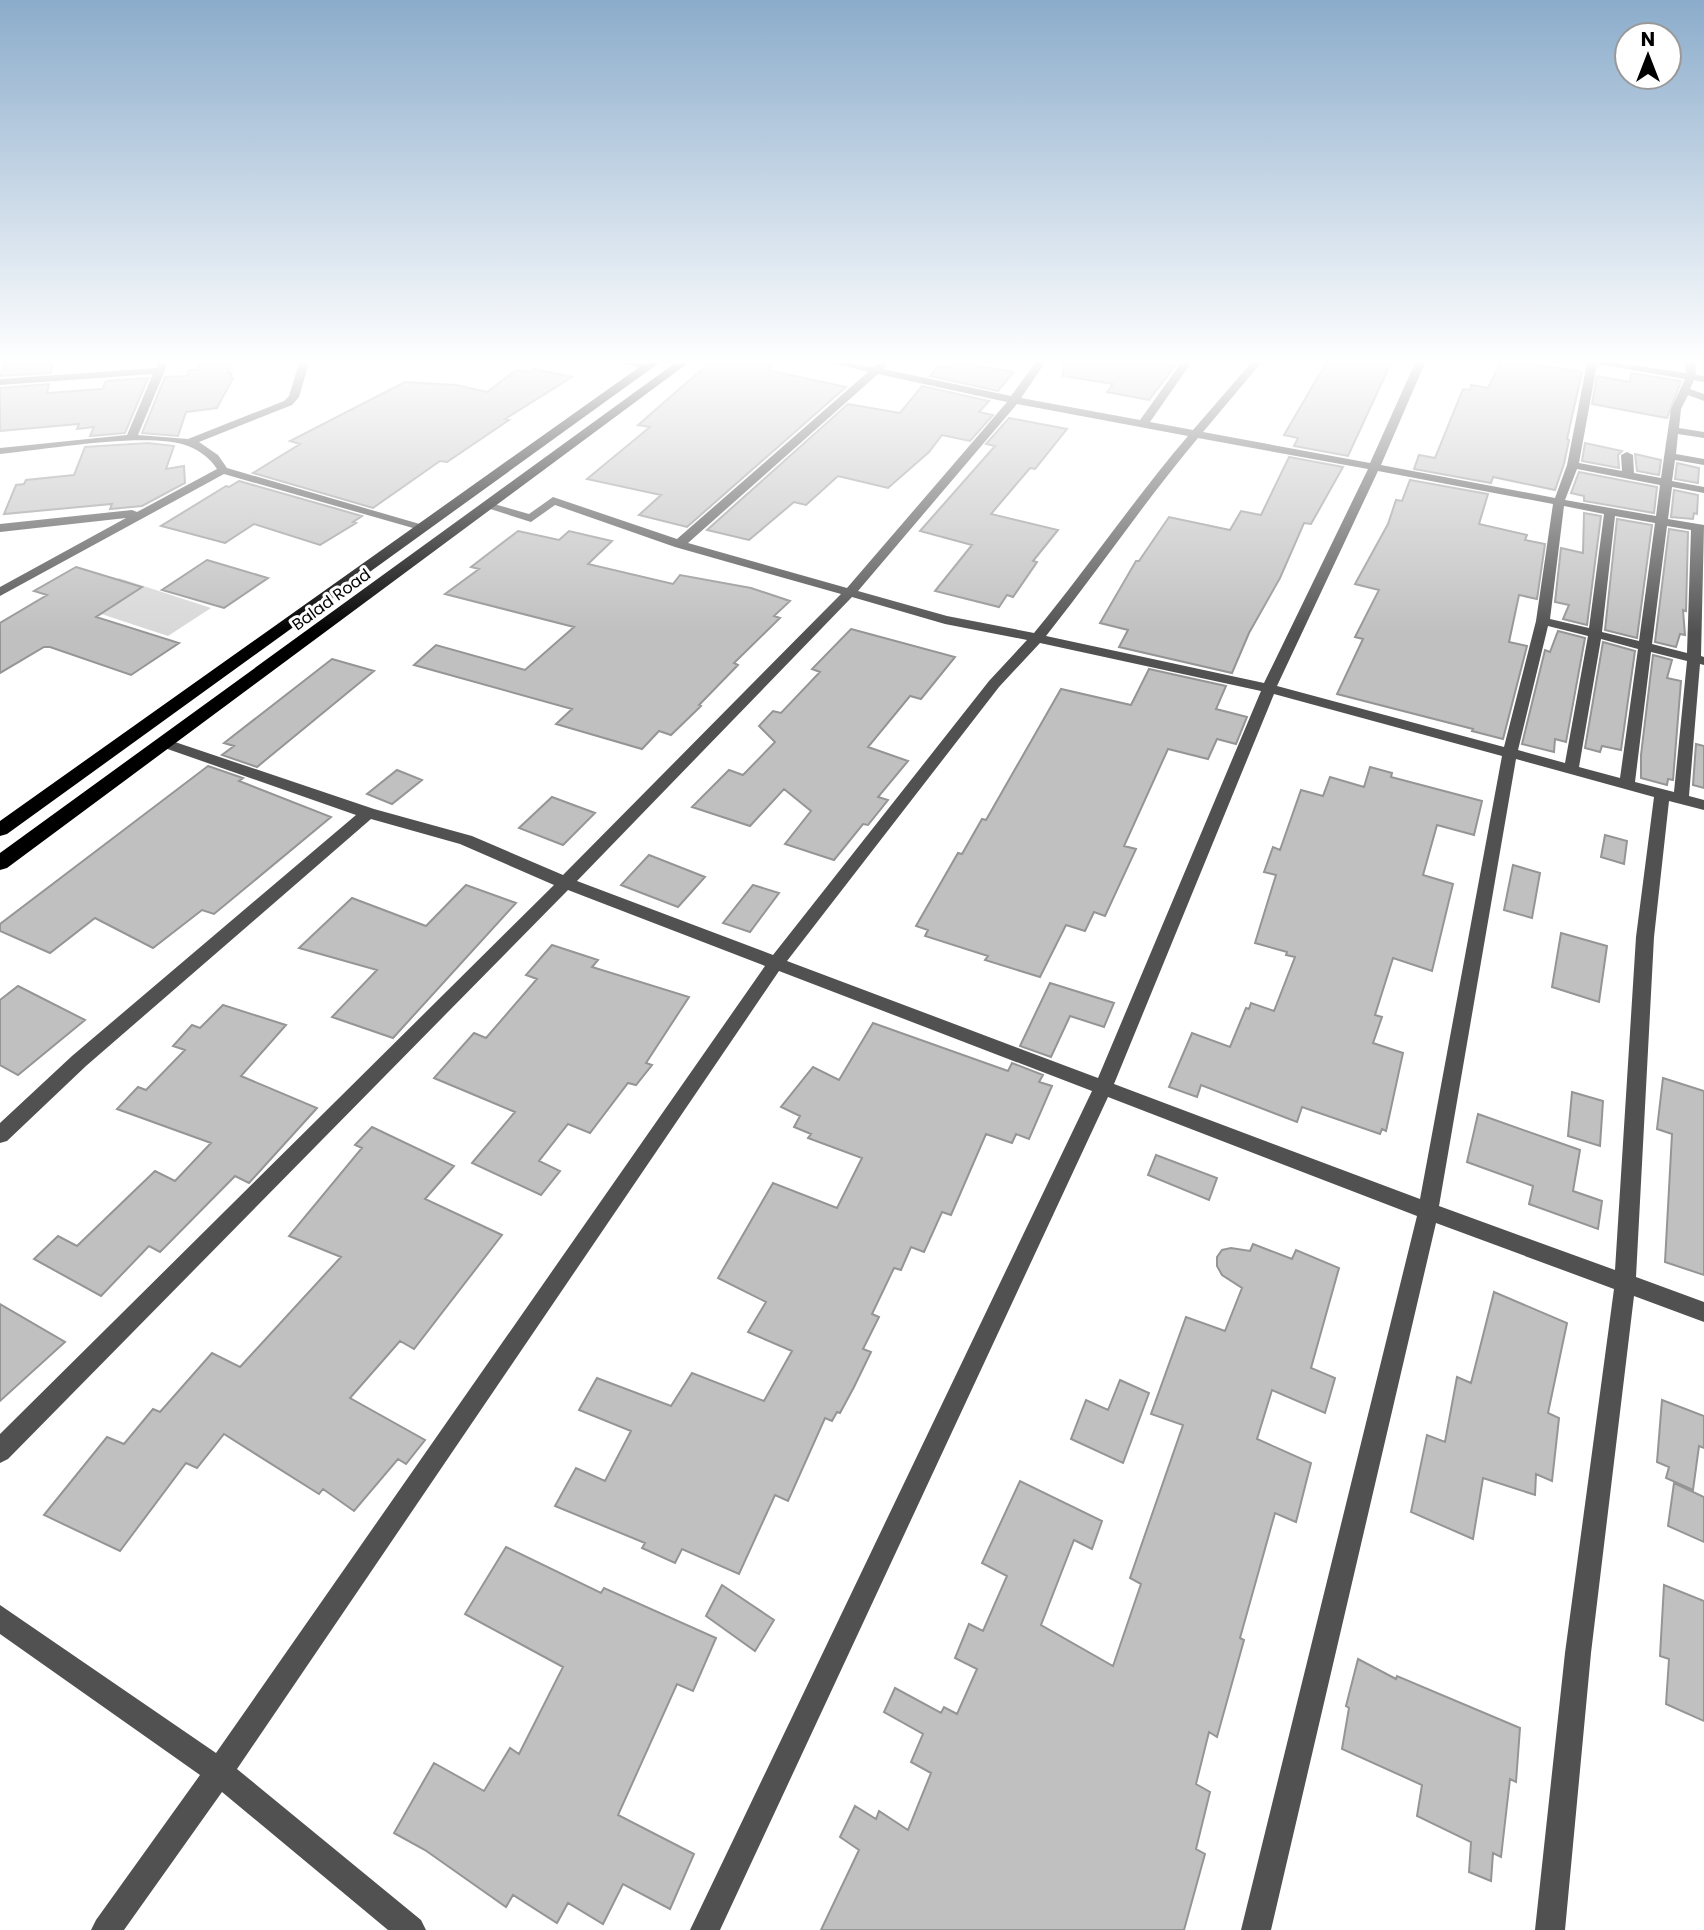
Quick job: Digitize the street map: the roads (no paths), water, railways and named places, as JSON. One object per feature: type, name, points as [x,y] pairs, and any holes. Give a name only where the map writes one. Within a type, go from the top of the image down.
[{"type":"highway","name":"Balad Road","points":[[0,830],[527,453]]},
{"type":"highway","name":"Balad Road","points":[[0,863],[559,453]]},
{"type":"street","points":[[208,453],[217,459],[223,470],[424,527]]},
{"type":"street","points":[[679,544],[782,453]]},
{"type":"street","points":[[0,1451],[565,883],[849,593],[969,453]]},
{"type":"street","points":[[106,1930],[219,1772],[776,963],[994,684],[1082,584],[1154,484],[1181,453]]},
{"type":"street","points":[[1293,453],[1701,529],[1699,660],[1645,937],[1625,1284],[1578,1653],[1550,1930]]},
{"type":"street","points":[[705,1930],[1103,1088],[1271,689],[1284,652],[1381,453]]},
{"type":"street","points":[[1256,1930],[1428,1211],[1510,753],[1543,621],[1559,502],[1575,453]]},
{"type":"street","points":[[1627,455],[1628,476]]},
{"type":"street","points":[[1627,784],[1669,456],[1704,462]]},
{"type":"street","points":[[1573,465],[1704,490]]},
{"type":"street","points":[[0,592],[223,470]]},
{"type":"street","points":[[487,506],[531,518],[553,502],[679,544],[945,620],[1271,689],[1704,805]]},
{"type":"street","points":[[1571,769],[1595,635],[1610,511]]},
{"type":"street","points":[[0,528],[141,513]]},
{"type":"street","points":[[1543,621],[1699,660]]},
{"type":"street","points":[[164,743],[368,813],[466,840],[565,883],[1428,1211],[1704,1312]]},
{"type":"street","points":[[0,1135],[79,1061],[368,813]]},
{"type":"street","points":[[0,1618],[219,1772],[411,1930]]}]
